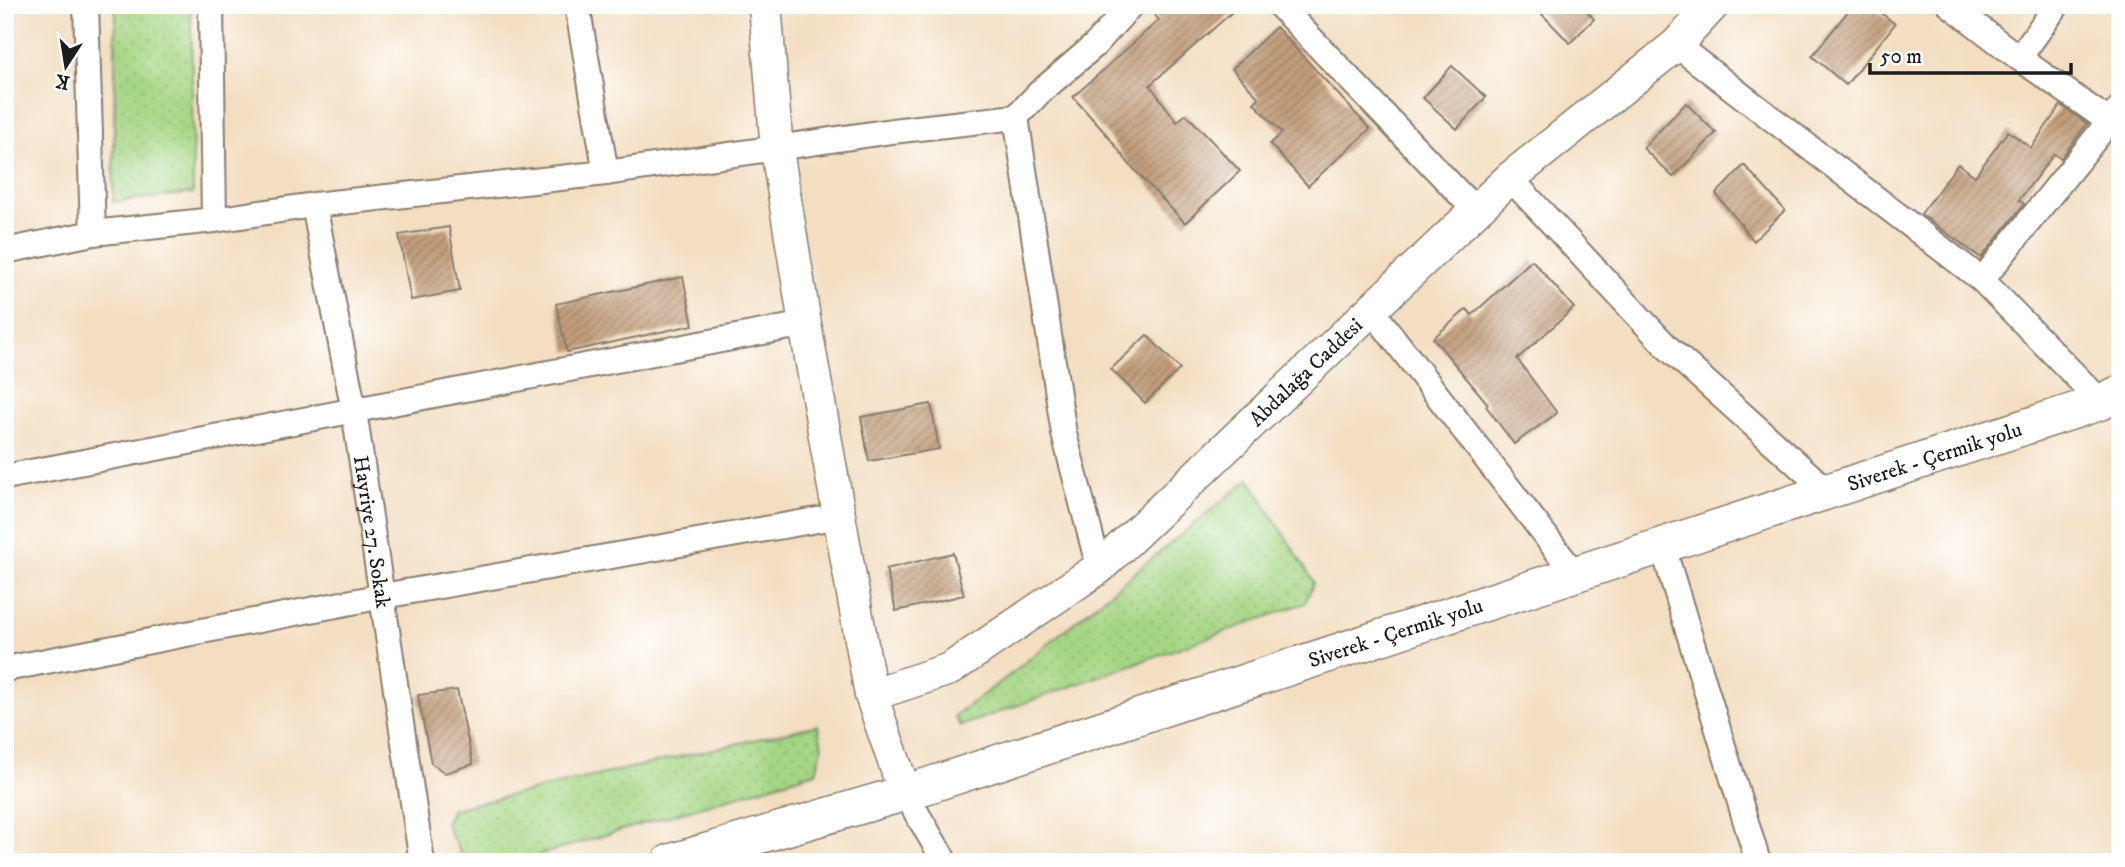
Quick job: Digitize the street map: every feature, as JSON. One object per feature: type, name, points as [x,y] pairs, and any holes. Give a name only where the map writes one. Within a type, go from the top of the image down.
[{"type":"main road","name":"Siverek - Çermik yolu","points":[[670,862],[905,793],[2110,398]]},
{"type":"street","points":[[86,5],[93,233]]},
{"type":"street","points":[[211,5],[214,220]]},
{"type":"street","points":[[577,5],[606,173]]},
{"type":"street","points":[[765,5],[777,150],[805,324],[872,695],[905,793],[945,862]]},
{"type":"street","points":[[5,251],[93,233],[214,220],[314,205],[606,173],[892,131],[1016,117],[1039,93],[1095,45],[1130,5]]},
{"type":"street","points":[[1279,5],[1475,210]]},
{"type":"street","name":"Abdalağa Caddesi","points":[[872,695],[950,670],[1099,568],[1475,210],[1510,178],[1676,45],[1713,5]]},
{"type":"street","points":[[1950,5],[2019,58],[2117,120],[1982,280]]},
{"type":"street","points":[[2019,58],[2057,5]]},
{"type":"street","points":[[1676,45],[1982,280],[2110,398]]},
{"type":"street","points":[[1016,117],[1064,435],[1099,568]]},
{"type":"street","points":[[1510,178],[1667,347],[1826,490]]},
{"type":"street","name":"Hayriye 27. Sokak","points":[[314,205],[354,411],[422,862]]},
{"type":"street","points":[[1371,309],[1574,573]]},
{"type":"street","points":[[5,477],[805,324]]},
{"type":"street","points":[[5,669],[383,596],[840,516]]},
{"type":"street","points":[[1662,544],[1758,862]]},
{"type":"green space","points":[[116,5],[191,5],[193,193],[113,202]]},
{"type":"green space","points":[[1249,479],[1314,582],[1305,603],[960,726],[954,716],[1011,674]]},
{"type":"green space","points":[[818,725],[822,748],[816,772],[516,862],[465,862],[445,823],[452,809]]},
{"type":"building","points":[[1145,5],[1240,5],[1150,85],[1177,122],[1186,114],[1240,171],[1185,223],[1130,165],[1073,97],[1159,20]]},
{"type":"building","points":[[1533,5],[1581,5],[1594,19],[1570,43]]},
{"type":"building","points":[[1853,5],[1871,5],[1895,24],[1846,85],[1812,56]]},
{"type":"building","points":[[1276,27],[1370,129],[1308,186],[1270,144],[1282,133],[1254,103],[1259,98],[1232,69]]},
{"type":"building","points":[[1452,66],[1486,97],[1457,129],[1423,98]]},
{"type":"building","points":[[1686,103],[1716,133],[1673,177],[1643,148]]},
{"type":"building","points":[[2061,105],[2087,124],[2061,158],[2054,154],[2019,200],[2024,204],[1981,258],[1921,214],[1958,164],[1975,176],[2008,131],[2031,148]]},
{"type":"building","points":[[1744,165],[1785,210],[1754,241],[1716,194]]},
{"type":"building","points":[[449,227],[460,291],[411,300],[399,235]]},
{"type":"building","points":[[1532,260],[1574,308],[1517,359],[1557,413],[1514,444],[1486,406],[1488,404],[1433,338],[1467,309],[1472,315]]},
{"type":"building","points":[[683,277],[693,325],[567,352],[556,304]]},
{"type":"building","points":[[1147,335],[1180,369],[1145,403],[1111,369]]},
{"type":"building","points":[[931,404],[939,449],[869,461],[861,417]]},
{"type":"building","points":[[953,553],[964,595],[896,611],[886,569]]},
{"type":"building","points":[[457,690],[473,764],[445,773],[431,763],[418,695]]}]
